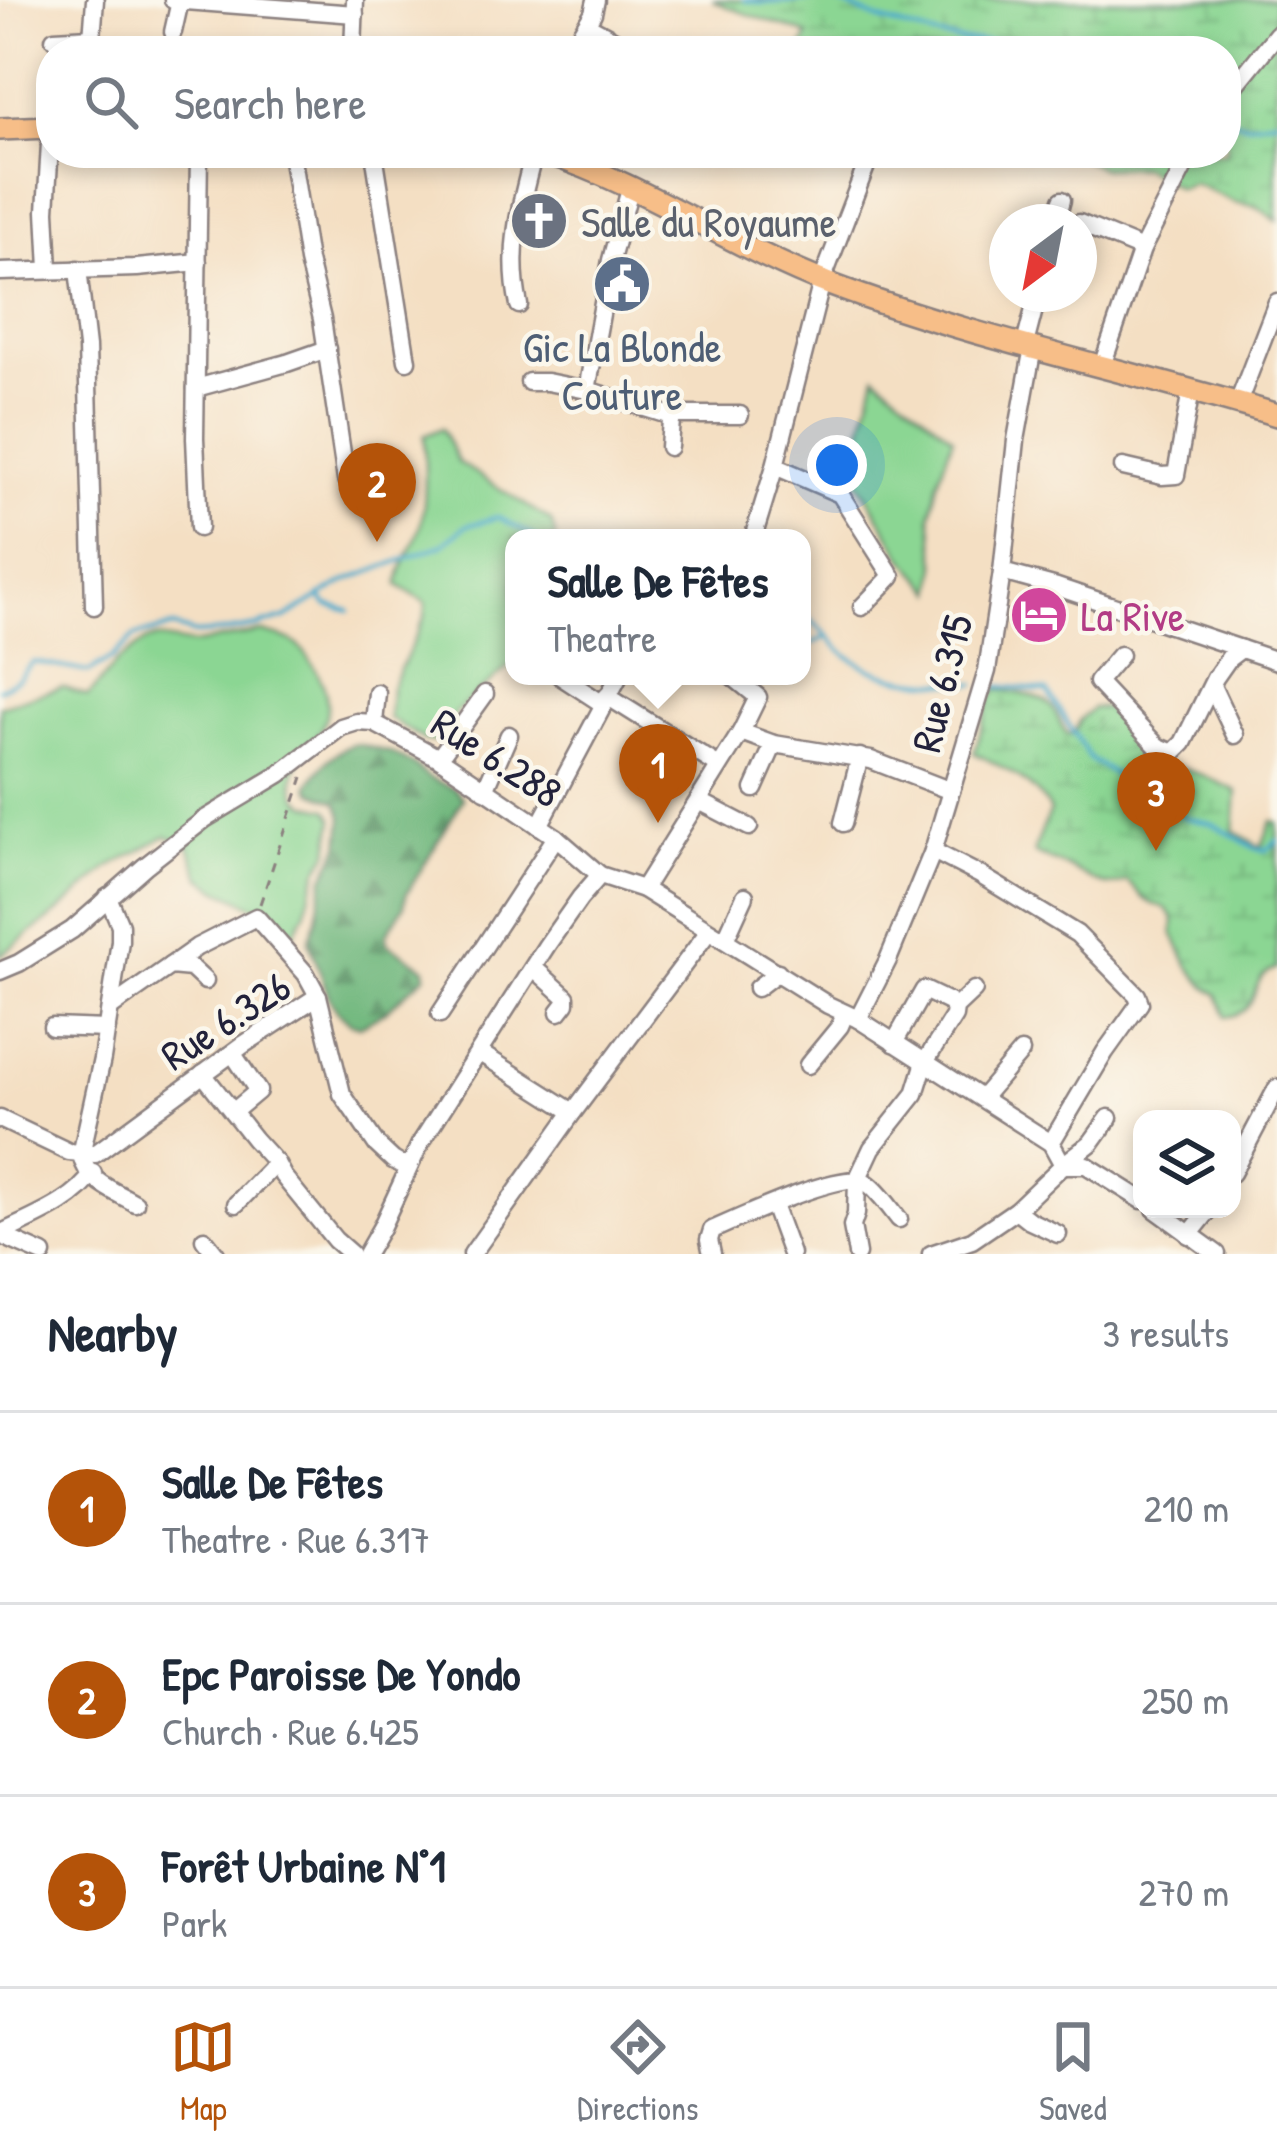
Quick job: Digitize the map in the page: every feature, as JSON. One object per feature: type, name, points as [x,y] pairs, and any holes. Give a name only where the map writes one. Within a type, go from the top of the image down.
[{"type":"main road","points":[[0,129],[36,128]]},
{"type":"main road","points":[[581,168],[821,281],[903,311],[1277,415]]},
{"type":"street","points":[[92,36],[94,0]]},
{"type":"street","points":[[173,32],[176,0],[355,7]]},
{"type":"street","points":[[579,36],[596,0]]},
{"type":"street","points":[[586,25],[607,36]]},
{"type":"street","points":[[1241,78],[1277,34]]},
{"type":"street","points":[[49,168],[49,269]]},
{"type":"street","points":[[197,168],[200,527]]},
{"type":"street","points":[[293,168],[346,480]]},
{"type":"street","points":[[376,168],[406,361]]},
{"type":"street","points":[[519,305],[514,233],[530,168]]},
{"type":"street","points":[[756,529],[821,281],[865,168]]},
{"type":"street","points":[[1102,366],[1142,249],[1183,168]]},
{"type":"street","points":[[587,391],[611,260],[630,189]]},
{"type":"street","points":[[1097,230],[1142,249]]},
{"type":"street","points":[[0,272],[198,262]]},
{"type":"street","points":[[78,269],[87,347],[94,606]]},
{"type":"street","points":[[1238,403],[1277,302]]},
{"type":"street","name":"Rue 6.315","points":[[808,1065],[852,1017],[888,960],[933,851],[981,694],[1002,572],[1034,312]]},
{"type":"street","points":[[196,388],[327,349]]},
{"type":"street","points":[[529,382],[587,391],[668,416],[740,415]]},
{"type":"street","points":[[1123,467],[1175,475],[1191,390]]},
{"type":"street","points":[[668,416],[669,447]]},
{"type":"street","points":[[775,466],[840,494],[892,576],[862,607]]},
{"type":"street","points":[[1002,572],[1277,661]]},
{"type":"street","points":[[1120,655],[1097,682],[1157,746],[1173,753],[1183,743],[1220,668],[1241,650]]},
{"type":"street","points":[[577,685],[719,766]]},
{"type":"street","points":[[538,826],[614,685]]},
{"type":"street","points":[[643,889],[700,801],[758,697],[743,685]]},
{"type":"street","points":[[1212,686],[1235,735]]},
{"type":"street","points":[[374,723],[377,693]]},
{"type":"street","points":[[439,758],[485,694]]},
{"type":"street","name":"Rue 6.288","points":[[0,971],[72,930],[206,820],[280,774],[341,727],[374,723],[439,758],[556,837],[600,875],[643,889],[982,1098],[1051,1143],[1063,1165]]},
{"type":"street","points":[[741,731],[774,744],[892,766],[951,791]]},
{"type":"street","points":[[485,790],[508,735]]},
{"type":"street","points":[[754,788],[774,744]]},
{"type":"street","points":[[843,823],[860,757]]},
{"type":"street","points":[[700,801],[749,827]]},
{"type":"street","points":[[440,1014],[556,837]]},
{"type":"street","points":[[933,851],[1077,934],[1137,995],[1140,1003],[1051,1143]]},
{"type":"street","points":[[366,1254],[420,1144],[580,898],[600,875]]},
{"type":"street","points":[[482,1250],[573,1112],[745,896]]},
{"type":"street","points":[[109,897],[120,925],[120,941],[88,1154],[82,1165],[91,1178],[135,1203]]},
{"type":"street","points":[[110,1007],[197,947],[256,917],[306,974],[318,996]]},
{"type":"street","points":[[170,966],[191,968],[205,981]]},
{"type":"street","points":[[534,968],[566,998],[560,1012]]},
{"type":"street","points":[[757,988],[778,972]]},
{"type":"street","points":[[894,1043],[924,990],[956,1008]]},
{"type":"street","points":[[857,1254],[852,1226],[857,1180],[872,1148],[915,1094],[925,1062],[956,1008],[974,990]]},
{"type":"street","name":"Rue 6.326","points":[[88,1154],[318,996],[342,1094],[377,1144],[407,1168]]},
{"type":"street","points":[[52,1027],[107,1029]]},
{"type":"street","points":[[982,1098],[1021,1052]]},
{"type":"street","points":[[480,1053],[573,1112]]},
{"type":"street","points":[[233,1054],[258,1091],[233,1112]]},
{"type":"street","points":[[203,1074],[334,1240],[351,1254]]},
{"type":"street","points":[[1241,1158],[1275,1099]]},
{"type":"street","points":[[937,1253],[972,1240],[1016,1210],[1091,1142],[1109,1118]]},
{"type":"street","points":[[0,1119],[69,1152],[88,1154]]},
{"type":"street","points":[[236,1204],[276,1163]]},
{"type":"street","points":[[1063,1165],[1086,1165],[1133,1194]]},
{"type":"street","points":[[0,1234],[71,1195],[91,1178]]},
{"type":"street","points":[[712,1254],[712,1230],[830,1183],[866,1182],[899,1219]]},
{"type":"street","points":[[773,1204],[791,1254]]},
{"type":"street","points":[[1016,1210],[1058,1234]]},
{"type":"street","points":[[1169,1218],[1213,1253]]},
{"type":"street","points":[[1190,1235],[1203,1218]]},
{"type":"street","points":[[0,1234],[43,1254]]},
{"type":"street","points":[[204,1239],[217,1254]]},
{"type":"path","points":[[256,917],[314,745]]},
{"type":"green space","points":[[712,0],[1275,0],[1277,221],[1258,207],[1234,202],[1193,183],[1178,188],[1144,168],[1241,168],[1241,36],[808,36]]},
{"type":"green space","points":[[876,375],[953,437],[931,516],[937,565],[934,592],[903,557],[852,470]]},
{"type":"green space","points":[[442,428],[458,462],[551,521],[553,529],[505,529],[505,670],[457,711],[436,742],[424,740],[389,718],[391,688],[425,617],[426,603],[398,585],[421,523],[424,436]]},
{"type":"green space","points":[[261,632],[286,638],[302,649],[321,681],[327,703],[321,729],[298,764],[294,785],[301,800],[328,809],[334,819],[329,852],[294,934],[272,914],[201,877],[188,844],[166,836],[107,869],[0,956],[0,706],[62,687],[88,696],[118,661],[146,641],[157,638],[193,644]]},
{"type":"green space","points":[[997,689],[1048,704],[1068,735],[1093,708],[1105,708],[1164,762],[1237,791],[1234,831],[1261,847],[1272,821],[1277,822],[1277,968],[1261,979],[1246,1008],[1226,1017],[1218,995],[1188,965],[1173,933],[1174,920],[1164,908],[1146,900],[1126,881],[1101,884],[1035,854],[1050,811],[1044,801],[1007,770],[974,753]]},
{"type":"green space","points":[[357,744],[389,752],[455,789],[463,799],[386,935],[387,943],[425,968],[426,975],[383,1013],[360,1026],[337,1011],[309,941],[324,877],[340,846],[343,816],[337,802],[309,786],[329,759]]},
{"type":"waterway","points":[[744,0],[811,0]]},
{"type":"waterway","points":[[832,0],[935,36]]},
{"type":"waterway","points":[[1241,123],[1277,119]]},
{"type":"waterway","points":[[0,689],[33,662],[89,672],[135,636],[173,627],[196,634],[222,632],[285,618],[346,581],[442,545],[466,526],[498,517],[520,529]]},
{"type":"waterway","points":[[320,596],[327,605],[350,611]]},
{"type":"waterway","points":[[811,620],[841,650],[872,669],[905,679],[975,684]]},
{"type":"waterway","points":[[811,644],[827,637]]},
{"type":"waterway","points":[[987,685],[1047,691],[1091,760],[1187,818],[1213,824],[1255,848],[1266,850],[1277,841]]},
{"type":"place","name":"Salle du Royaume","points":[[539,221]]},
{"type":"place","name":"Gic La Blonde Couture","points":[[622,284]]},
{"type":"place","name":"Epc Paroisse De Yondo","points":[[377,542]]},
{"type":"place","name":"La Rive","points":[[1039,615]]},
{"type":"place","name":"Salle De Fêtes","points":[[658,823]]},
{"type":"place","name":"Forêt Urbaine N°1","points":[[1156,851]]}]
